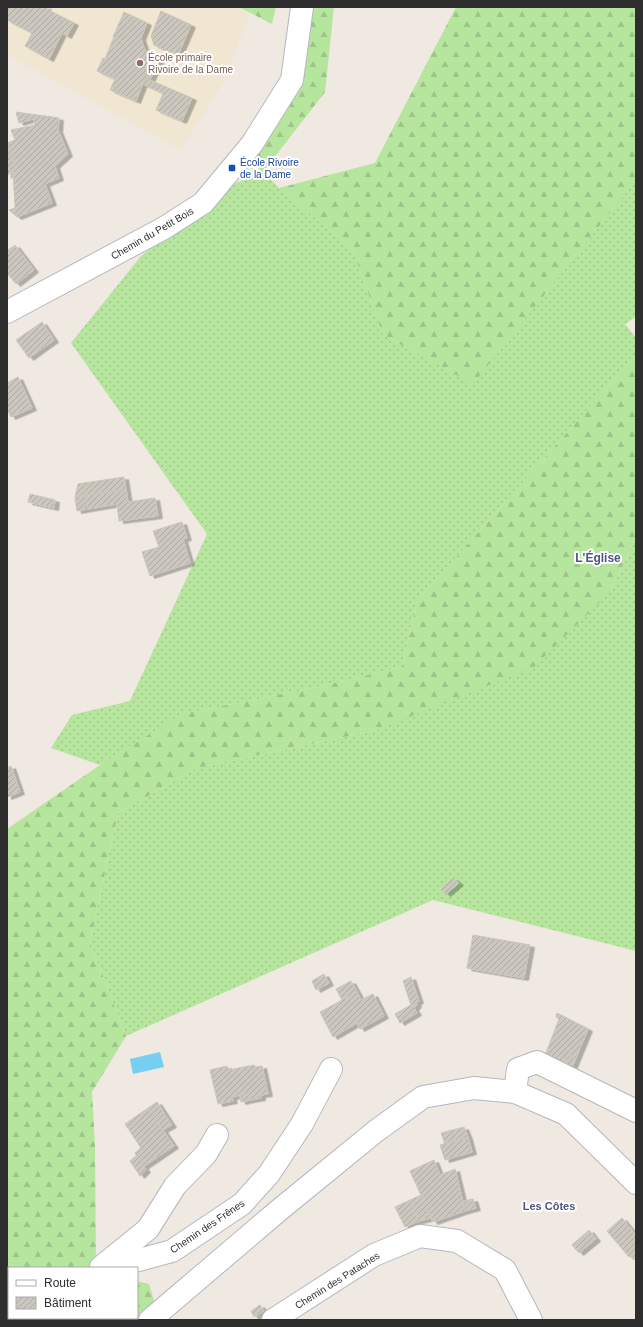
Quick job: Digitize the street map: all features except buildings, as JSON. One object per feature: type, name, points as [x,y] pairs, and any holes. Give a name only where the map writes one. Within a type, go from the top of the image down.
[{"type":"street","name":"Chemin du Petit Bois","points":[[7,312],[164,228],[203,203],[252,144],[292,80],[302,7]]},
{"type":"street","points":[[515,1092],[518,1069],[536,1062],[636,1111]]},
{"type":"street","name":"Chemin des Frênes","points":[[113,1267],[172,1251],[242,1204],[269,1174],[302,1124],[330,1069]]},
{"type":"street","points":[[150,1320],[376,1130],[423,1098],[474,1088],[515,1092],[566,1114],[636,1183]]},
{"type":"street","points":[[101,1267],[148,1229],[175,1186],[206,1154],[217,1135]]},
{"type":"street","name":"Chemin des Pataches","points":[[273,1320],[374,1255],[420,1236],[457,1242],[505,1270],[531,1320]]},
{"type":"shaded area","points":[[7,7],[252,7],[224,81],[181,150],[7,55]]},
{"type":"green space","points":[[239,7],[276,7],[272,24]]},
{"type":"green space","points":[[305,7],[334,7],[325,92],[263,172],[251,161],[300,83]]},
{"type":"green space","points":[[456,7],[636,7],[636,180],[473,384],[383,335],[352,248],[279,188],[375,163]]},
{"type":"green space","points":[[263,172],[279,188],[352,248],[383,335],[473,383],[636,180],[636,317],[625,324],[636,338],[636,355],[417,601],[402,667],[317,687],[183,714],[100,765],[51,748],[72,715],[130,701],[207,534],[71,343],[141,256],[234,184]]},
{"type":"green space","points":[[636,355],[636,537],[610,592],[534,667],[377,730],[197,768],[118,813],[90,942],[126,1036],[92,1092],[95,1145],[96,1267],[8,1267],[8,1319],[138,1319],[138,1281],[149,1284],[160,1320],[7,1320],[7,829],[100,765],[182,714],[317,687],[402,667],[417,601]]},
{"type":"green space","points":[[636,537],[636,951],[433,900],[126,1036],[90,942],[118,813],[197,768],[377,730],[610,592]]},
{"type":"water","points":[[160,1052],[164,1067],[133,1074],[130,1059]]},
{"type":"place","name":"École primaire Rivoire de la Dame","points":[[140,63]]},
{"type":"place","name":"École Rivoire de la Dame","points":[[232,168]]},
{"type":"district","name":"L'Église","points":[[598,558]]},
{"type":"district","name":"Les Côtes","points":[[549,1206]]}]
